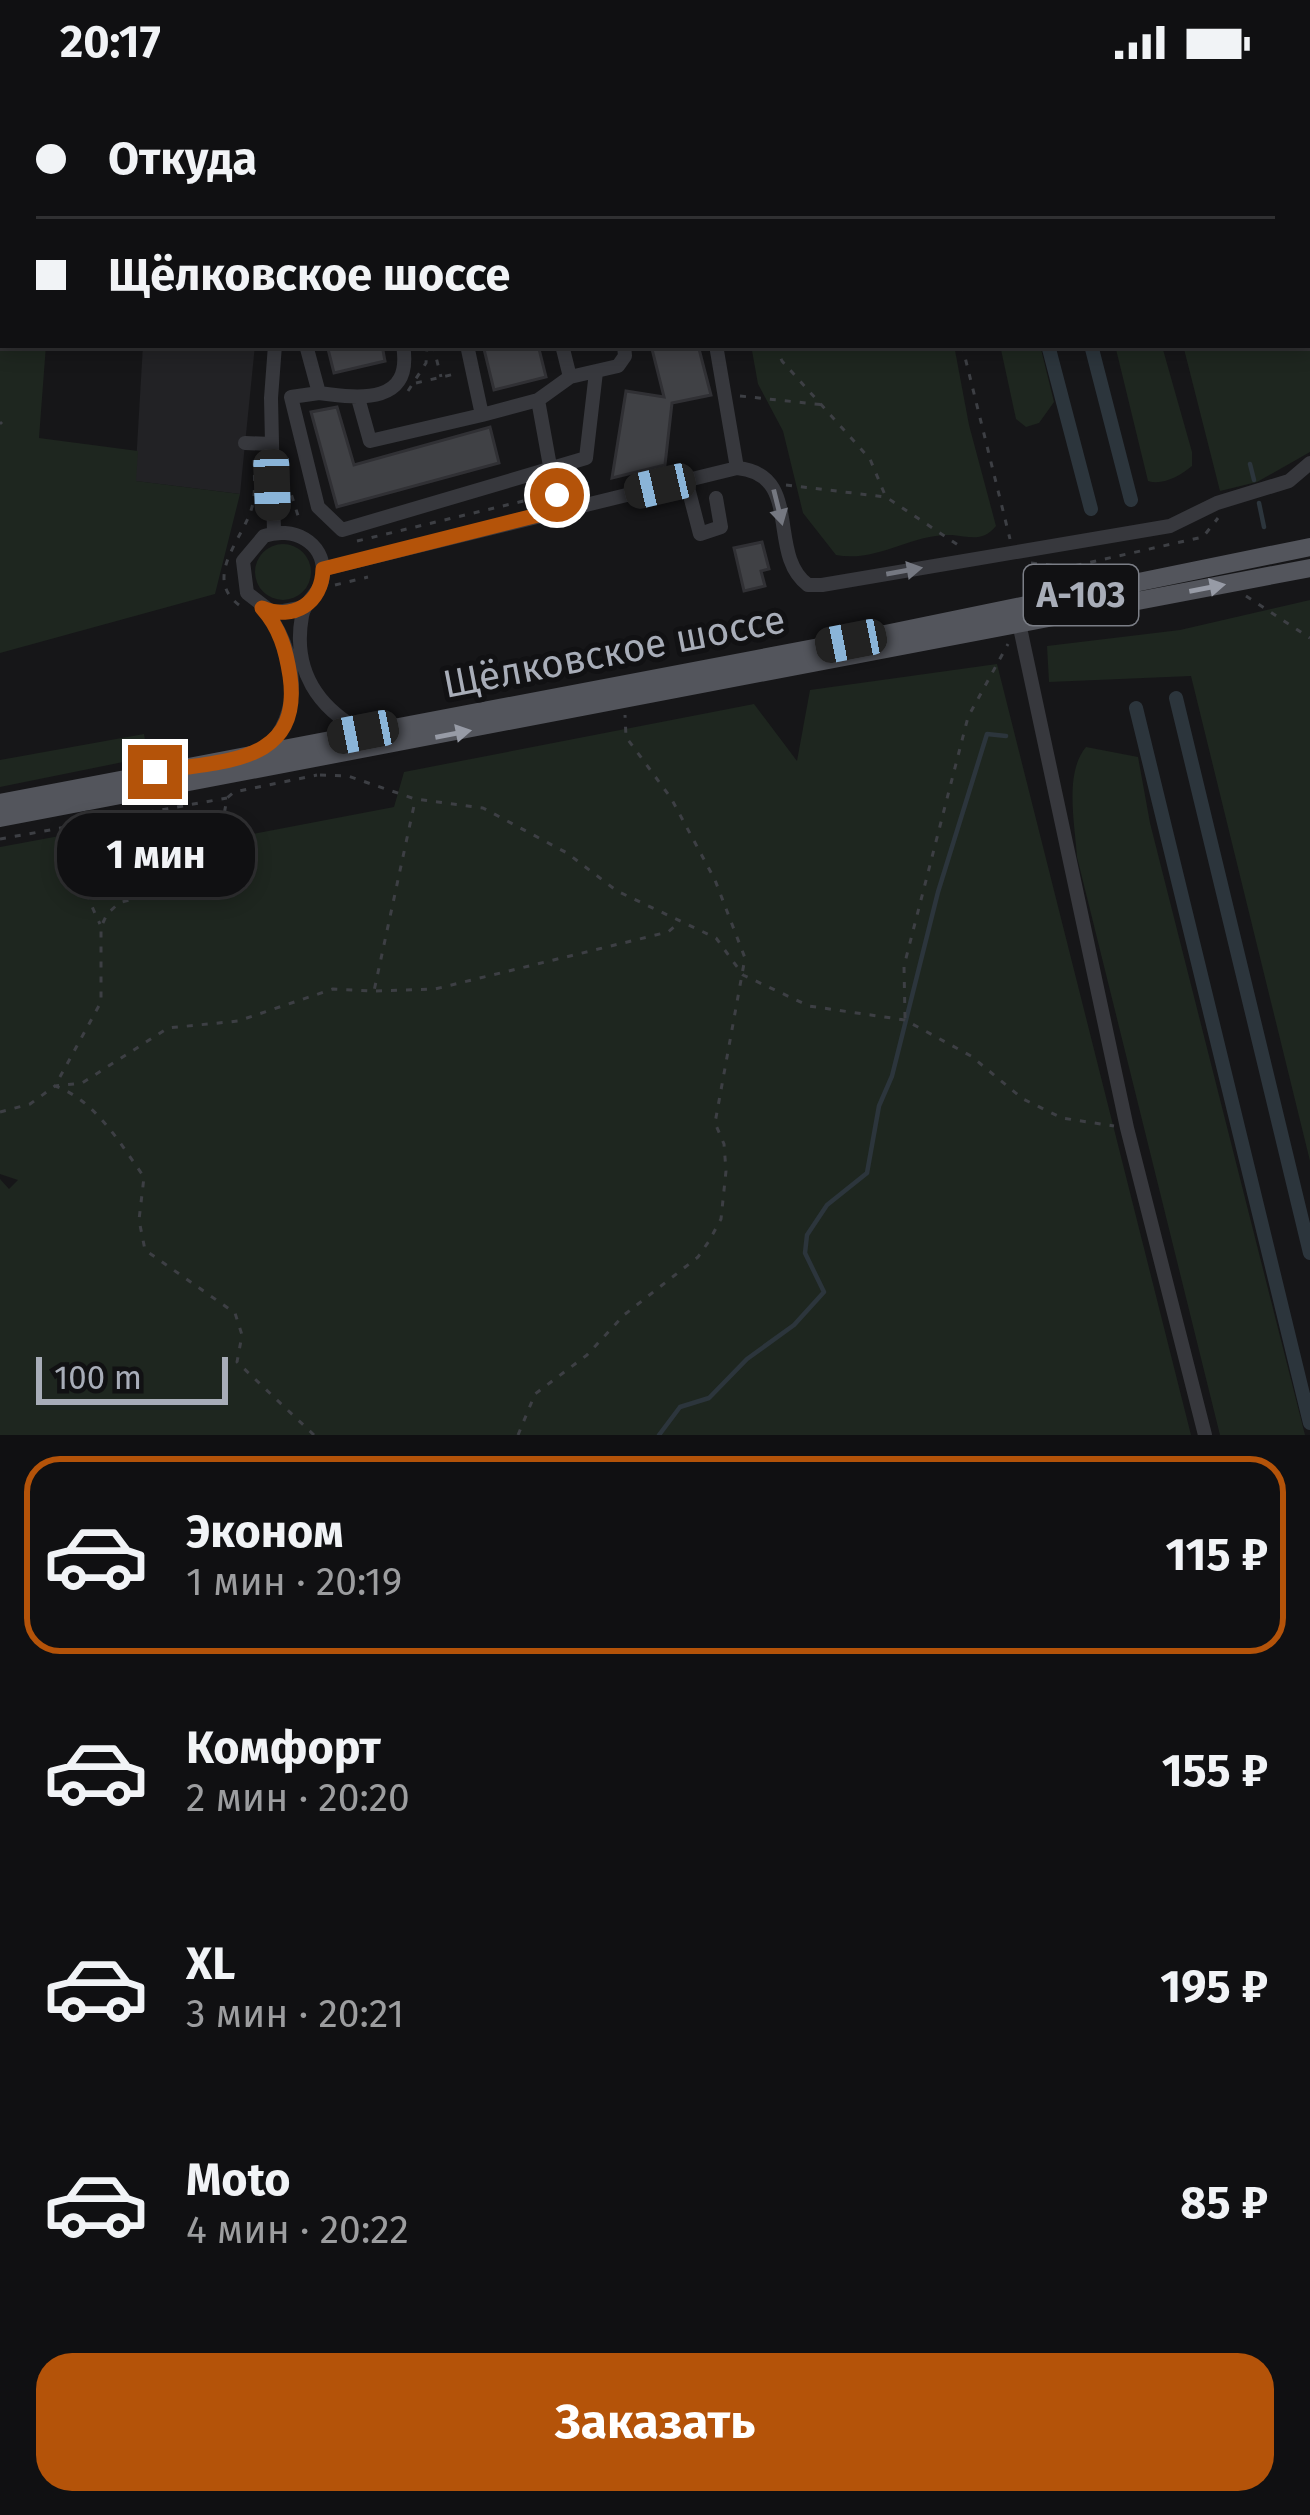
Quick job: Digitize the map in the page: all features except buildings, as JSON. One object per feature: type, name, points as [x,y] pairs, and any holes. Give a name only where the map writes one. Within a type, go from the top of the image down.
[{"type":"main road","name":"Щёлковское шоссе","points":[[0,803],[851,641],[1310,547]]},
{"type":"main road","name":"Щёлковское шоссе","points":[[0,818],[1310,568]]},
{"type":"street","points":[[274,532],[275,348]]},
{"type":"street","points":[[307,348],[319,392]]},
{"type":"street","points":[[271,398],[319,392],[358,398],[396,387],[407,369],[404,348]]},
{"type":"street","points":[[468,348],[482,415]]},
{"type":"street","points":[[563,348],[570,377]]},
{"type":"street","points":[[358,398],[370,441],[538,400],[570,377],[623,362],[624,348]]},
{"type":"street","points":[[717,348],[737,467]]},
{"type":"street","points":[[291,397],[318,507],[342,530],[586,458],[596,372]]},
{"type":"street","points":[[538,400],[558,510]]},
{"type":"street","points":[[245,442],[271,444]]},
{"type":"street","points":[[323,569],[737,467],[757,470],[772,484],[795,571],[808,585],[1016,555],[1170,526],[1217,503],[1289,481],[1310,463]]},
{"type":"street","points":[[686,480],[700,534],[721,527],[716,498]]},
{"type":"street","points":[[262,608],[284,614],[305,607],[320,590],[320,556],[301,536],[274,532],[248,551],[241,572],[247,593],[284,642],[292,703],[286,727],[263,752]]},
{"type":"street","points":[[305,607],[302,633],[317,700],[363,732]]},
{"type":"street","points":[[1019,623],[1127,1128],[1204,1435]]},
{"type":"path","points":[[434,348],[440,377]]},
{"type":"path","points":[[776,348],[782,361],[870,459],[886,496]]},
{"type":"path","points":[[963,348],[1016,555],[1038,566],[1069,567],[1203,537],[1221,511]]},
{"type":"path","points":[[396,387],[473,370]]},
{"type":"path","points":[[738,396],[825,405]]},
{"type":"path","points":[[772,484],[886,496],[976,558]]},
{"type":"path","points":[[336,583],[368,577]]},
{"type":"path","points":[[1246,596],[1310,638]]},
{"type":"path","points":[[905,1020],[904,966],[968,717],[1019,623]]},
{"type":"path","points":[[518,1435],[535,1394],[586,1355],[674,1271],[698,1257],[721,1219],[725,1157],[716,1123],[745,958],[716,880],[671,798],[626,737],[625,701]]},
{"type":"path","points":[[297,764],[317,775]]},
{"type":"path","points":[[0,839],[227,798],[234,792],[317,775],[348,776],[415,799],[483,808],[566,853],[617,891],[716,938],[743,975],[809,1006],[905,1020],[971,1056],[1023,1099],[1062,1118],[1127,1128]]},
{"type":"path","points":[[101,927],[119,903],[187,883],[201,871],[219,843],[227,798]]},
{"type":"path","points":[[374,991],[415,799]]},
{"type":"path","points":[[0,1112],[30,1104],[55,1086],[101,1002],[101,927],[81,880],[81,855],[100,820]]},
{"type":"path","points":[[55,1086],[101,1073],[168,1028],[238,1021],[333,989],[435,989],[668,932],[682,921]]},
{"type":"path","points":[[55,1086],[74,1093],[109,1128],[144,1177],[140,1220],[145,1250],[235,1313],[242,1335],[237,1363],[314,1435]]},
{"type":"shaded area","points":[[0,348],[46,348],[39,438],[138,451],[136,481],[240,494],[215,594],[0,653]]},
{"type":"shaded area","points":[[143,348],[255,348],[240,494],[135,481]]},
{"type":"shaded area","points":[[752,348],[955,348],[996,526],[981,536],[937,536],[866,555],[836,555],[803,513],[783,431],[758,384]]},
{"type":"shaded area","points":[[1001,348],[1041,348],[1054,402],[1039,423],[1026,427],[1016,419]]},
{"type":"shaded area","points":[[1116,348],[1163,348],[1192,452],[1192,466],[1171,479],[1148,481]]},
{"type":"shaded area","points":[[1184,348],[1310,348],[1310,452],[1257,482],[1220,491]]},
{"type":"shaded area","points":[[283,544],[303,552],[311,572],[303,592],[283,600],[263,592],[255,572],[263,552]]},
{"type":"shaded area","points":[[1310,600],[1310,1161],[1191,676],[1049,682],[1047,646],[1180,630]]},
{"type":"shaded area","points":[[997,664],[1191,1435],[0,1435],[0,1179],[9,1189],[18,1180],[0,1174],[0,847],[65,835],[71,869],[394,807],[404,772],[754,704],[797,761],[810,690]]},
{"type":"shaded area","points":[[144,734],[148,757],[0,787],[0,760]]},
{"type":"shaded area","points":[[1086,747],[1138,757],[1150,823],[1305,1435],[1220,1435],[1077,857],[1073,785]]},
{"type":"waterway","points":[[1049,348],[1091,509]]},
{"type":"waterway","points":[[1092,348],[1131,500]]},
{"type":"waterway","points":[[1250,464],[1254,480]]},
{"type":"waterway","points":[[1259,503],[1264,527]]},
{"type":"waterway","points":[[1176,698],[1310,1253]]},
{"type":"waterway","points":[[1136,708],[1310,1423]]},
{"type":"waterway","points":[[659,1435],[680,1407],[709,1398],[747,1359],[794,1325],[824,1292],[805,1253],[807,1235],[827,1205],[867,1173],[879,1106],[892,1076],[938,892],[987,734],[1006,736]]},
{"type":"route","points":[[155,772],[263,752],[286,727],[292,703],[284,642],[262,608],[273,613],[295,612],[320,590],[323,569],[558,510],[557,495]]}]
